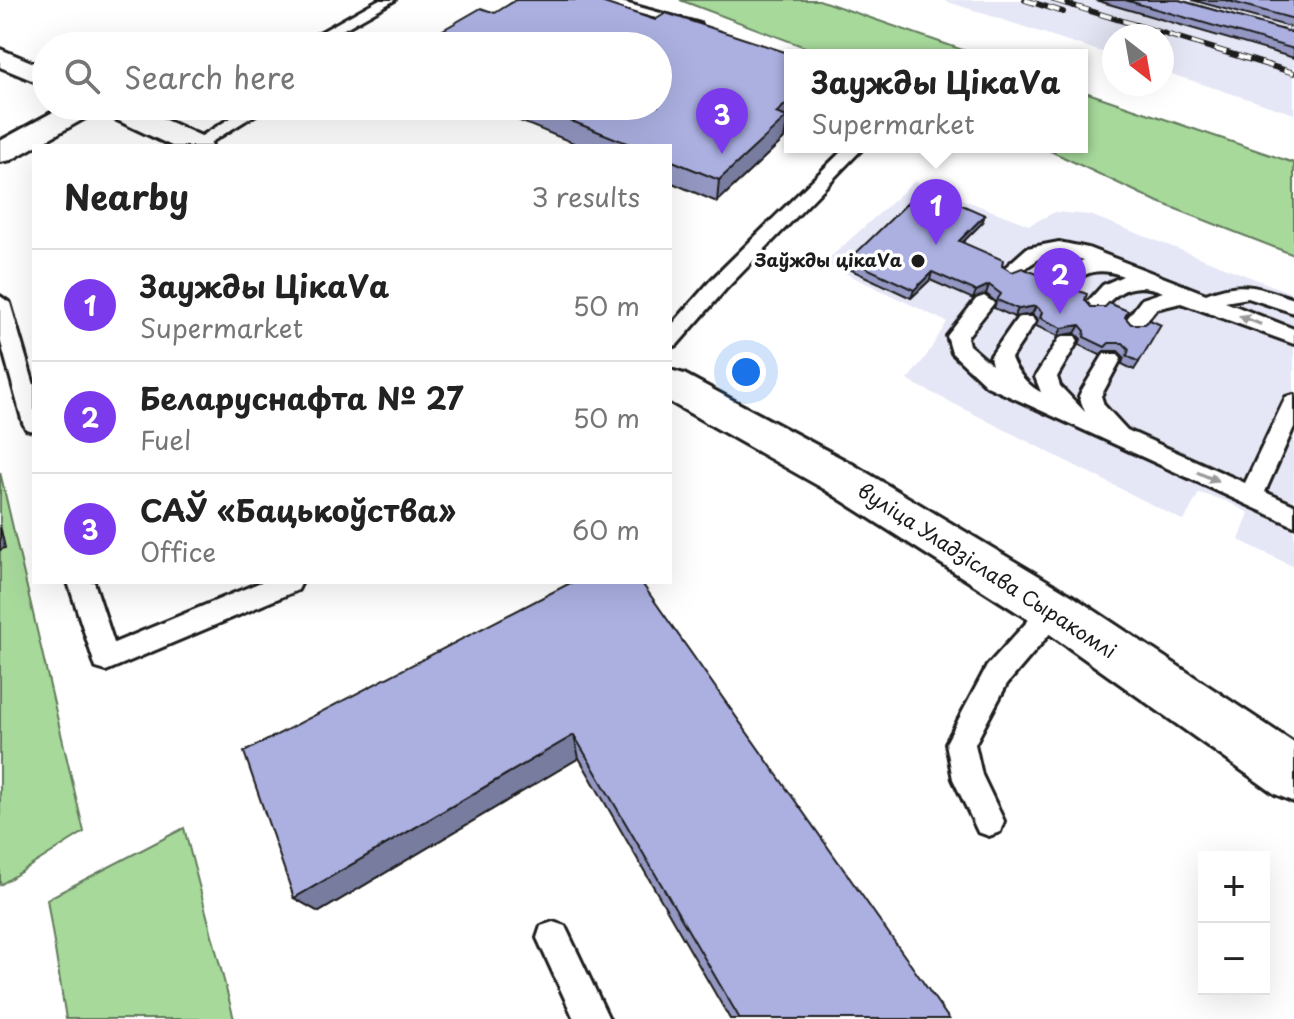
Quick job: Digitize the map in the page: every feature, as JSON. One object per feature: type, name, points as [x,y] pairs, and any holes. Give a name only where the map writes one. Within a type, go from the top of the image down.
[{"type":"street","points":[[0,57],[32,72]]},
{"type":"street","points":[[0,153],[60,120]]},
{"type":"street","points":[[140,120],[192,144]]},
{"type":"street","name":"вуліца Уладзіслава Сыракомлі","points":[[672,385],[839,477],[1054,610],[1294,775]]},
{"type":"lane","points":[[329,32],[388,0]]},
{"type":"lane","points":[[597,0],[709,29]]},
{"type":"lane","points":[[199,144],[238,120]]},
{"type":"lane","points":[[672,338],[718,285],[850,153]]},
{"type":"lane","points":[[1010,272],[1028,253],[1059,247],[1081,252],[1294,337]]},
{"type":"lane","points":[[1051,290],[1069,271],[1081,266],[1101,264],[1124,269]]},
{"type":"lane","points":[[1093,307],[1109,287],[1120,282],[1140,279],[1163,285]]},
{"type":"lane","points":[[1133,324],[1149,304],[1181,296],[1205,302],[1228,293],[1249,291],[1294,306]]},
{"type":"lane","points":[[0,303],[32,416]]},
{"type":"lane","points":[[984,303],[957,336],[959,348],[995,380],[1294,516]]},
{"type":"lane","points":[[1025,322],[1000,357],[1004,369],[1022,388],[1042,402]]},
{"type":"lane","points":[[1068,341],[1046,377],[1051,390],[1069,409],[1090,424]]},
{"type":"lane","points":[[1111,359],[1090,396],[1095,409],[1137,445]]},
{"type":"lane","points":[[1251,497],[1294,403]]},
{"type":"lane","points":[[82,584],[106,659],[284,584]]},
{"type":"lane","points":[[989,821],[968,779],[960,743],[997,675],[1054,610]]},
{"type":"lane","points":[[553,938],[592,1019]]},
{"type":"shaded area","points":[[942,0],[1294,0],[1294,114],[1174,75],[1174,24],[1102,24],[1102,52]]},
{"type":"shaded area","points":[[915,181],[1029,225],[1055,212],[1090,215],[1294,294],[1294,567],[1239,540],[1249,513],[1226,501],[1199,493],[1184,521],[907,380],[947,322],[824,263]]},
{"type":"green space","points":[[680,0],[819,0],[960,49],[810,49]]},
{"type":"green space","points":[[1088,93],[1294,163],[1294,255],[1158,202],[1055,153],[1088,153]]},
{"type":"green space","points":[[0,472],[84,832],[0,885]]},
{"type":"green space","points":[[184,828],[234,1019],[66,1019],[47,899]]},
{"type":"building","points":[[516,0],[595,0],[655,20],[666,13],[784,52],[784,106],[776,113],[784,116],[784,120],[719,180],[672,161],[672,144],[629,144],[569,120],[672,120],[672,32],[439,32],[481,8],[495,13]]},
{"type":"building","points":[[1125,0],[1179,0],[1294,33],[1294,49]]},
{"type":"building","points":[[1225,0],[1294,0],[1294,19]]},
{"type":"building","points":[[923,188],[985,215],[959,241],[1003,260],[1002,266],[1012,272],[1022,268],[1045,277],[1042,281],[1048,290],[1066,286],[1087,294],[1085,300],[1091,307],[1105,307],[1109,303],[1128,311],[1125,317],[1131,324],[1145,324],[1150,320],[1161,325],[1139,362],[1127,356],[1129,349],[1123,343],[1109,343],[1105,347],[1084,337],[1085,331],[1080,325],[1062,328],[1040,318],[1042,312],[1036,306],[1018,309],[997,300],[1001,294],[989,285],[976,291],[932,272],[914,290],[849,260]]},
{"type":"building","points":[[568,584],[642,584],[949,1019],[740,1019],[574,735],[294,898],[244,752]]},
{"type":"railway","points":[[1025,0],[1063,12]]},
{"type":"railway","points":[[1054,0],[1294,73]]},
{"type":"place","name":"САЎ «Бацькоўства»","points":[[722,154]]},
{"type":"place","name":"Заужды ЦікаVа","points":[[936,245]]},
{"type":"place","name":"Заўжды цікаVа","points":[[918,261]]},
{"type":"place","name":"Беларуснафта № 27","points":[[1060,314]]}]
